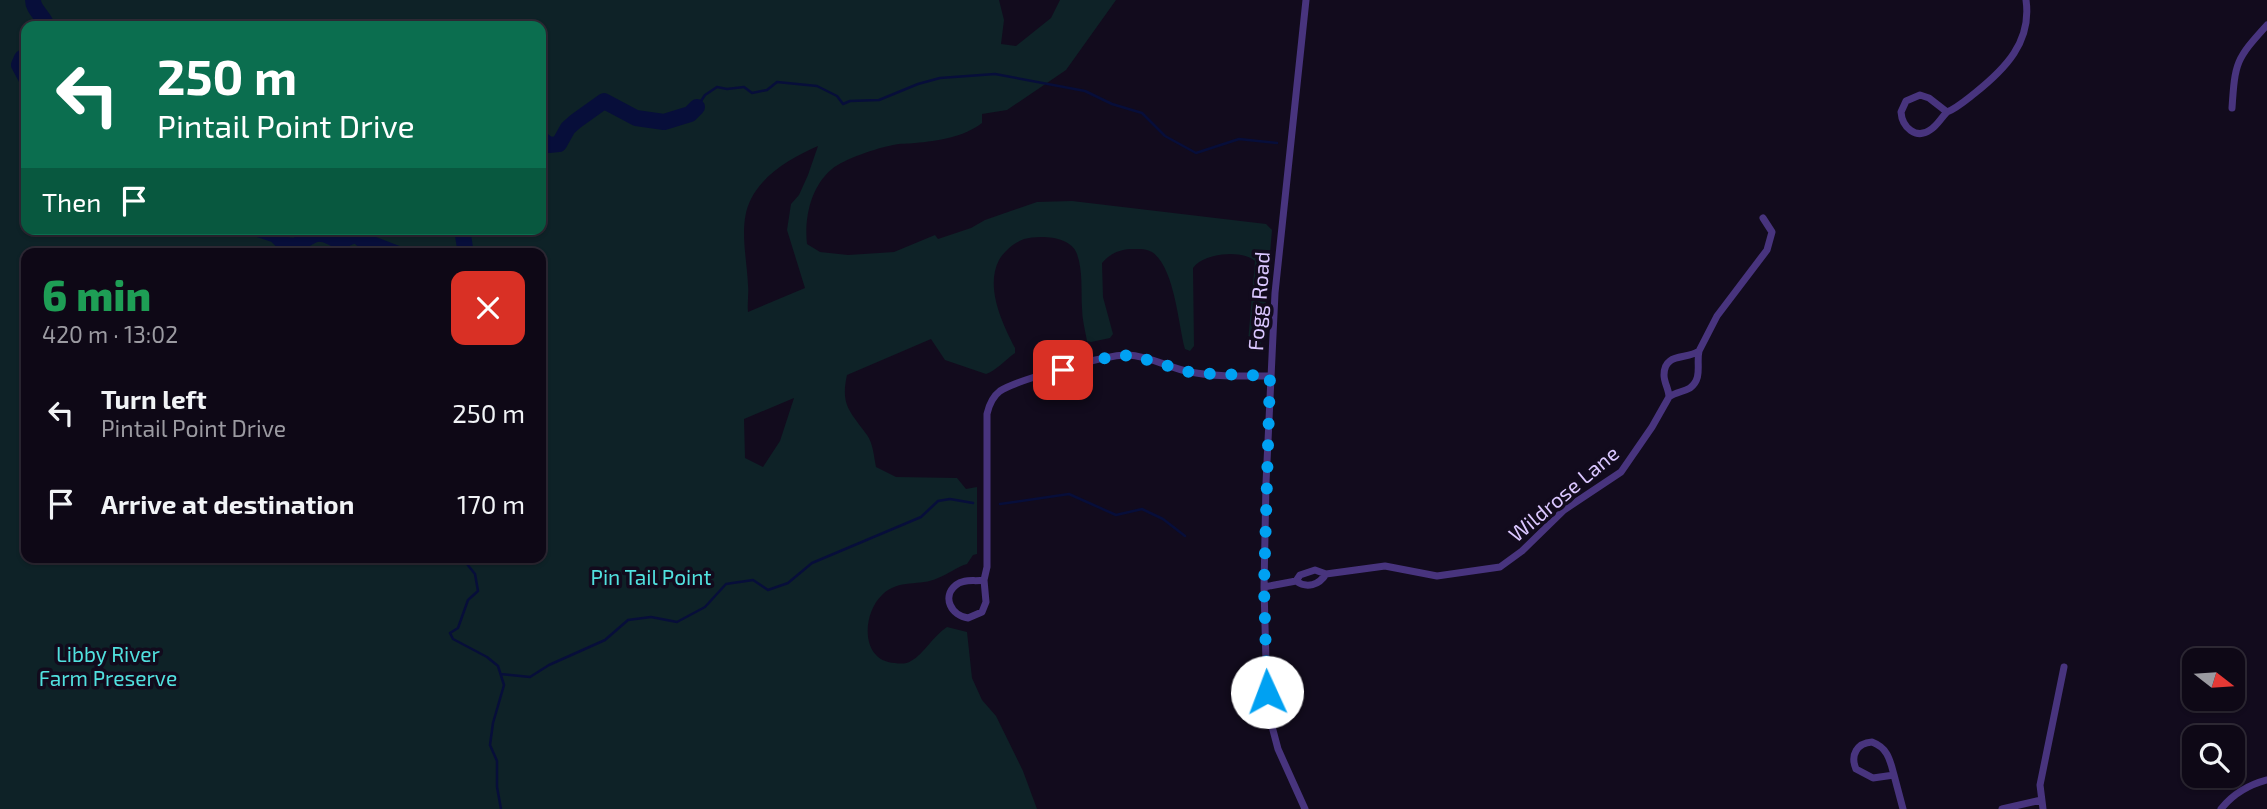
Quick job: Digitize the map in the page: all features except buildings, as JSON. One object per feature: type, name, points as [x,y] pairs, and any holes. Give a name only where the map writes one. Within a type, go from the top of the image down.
[{"type":"street","name":"Fogg Road","points":[[1305,809],[1278,748],[1270,719],[1264,587],[1270,376],[1279,242],[1296,114],[1306,0]]},
{"type":"street","points":[[1947,112],[1929,98],[1920,95],[1906,101],[1901,115],[1908,129],[1922,133],[1933,128],[1947,112],[1980,89],[2015,53],[2026,26],[2026,0]]},
{"type":"street","points":[[2232,108],[2236,66],[2246,48],[2267,25]]},
{"type":"street","name":"Wildrose Lane","points":[[1296,581],[1300,575],[1315,570],[1326,574],[1384,566],[1430,576],[1443,576],[1500,566],[1522,551],[1564,510],[1621,472],[1669,397],[1676,392],[1687,390],[1697,380],[1699,351],[1717,316],[1767,250],[1772,232],[1763,218]]},
{"type":"street","points":[[1669,397],[1664,377],[1666,366],[1676,357],[1693,355],[1699,351]]},
{"type":"street","points":[[984,580],[965,581],[954,587],[949,599],[956,614],[968,618],[976,616],[982,612],[986,602],[984,580],[987,567],[987,414],[992,400],[1000,391],[1019,382],[1124,355],[1140,357],[1193,373],[1270,376]]},
{"type":"street","name":"Wildrose Lane","points":[[1264,587],[1296,581],[1302,585],[1318,583],[1326,574]]},
{"type":"street","points":[[2043,809],[2040,785],[2064,667]]},
{"type":"street","points":[[1894,775],[1876,778],[1862,774],[1856,769],[1853,755],[1868,742],[1882,747],[1889,756],[1903,809]]},
{"type":"street","points":[[2221,809],[2238,792],[2267,780]]},
{"type":"street","points":[[2002,809],[2041,800]]},
{"type":"green space","points":[[0,0],[999,0],[1004,20],[1001,44],[1016,46],[1051,18],[1060,0],[1116,0],[1066,70],[1007,110],[982,114],[982,123],[959,135],[886,146],[837,165],[819,184],[808,213],[807,244],[820,252],[848,255],[894,252],[935,235],[938,239],[971,228],[985,220],[1037,202],[1072,201],[1266,224],[1272,230],[1263,338],[1259,348],[1249,350],[1248,342],[1255,261],[1249,257],[1223,254],[1205,259],[1193,268],[1194,346],[1190,351],[1185,349],[1175,297],[1160,260],[1144,249],[1114,253],[1102,263],[1103,297],[1113,334],[1110,338],[1091,342],[1087,341],[1083,320],[1081,274],[1074,248],[1062,240],[1038,237],[1024,239],[1010,247],[999,260],[995,271],[994,293],[1015,353],[993,370],[986,374],[945,360],[931,339],[847,375],[846,402],[869,438],[876,467],[896,477],[957,478],[966,489],[977,487],[977,554],[973,555],[967,564],[931,581],[895,586],[882,595],[875,603],[868,624],[870,646],[875,654],[884,660],[905,663],[916,658],[947,627],[967,632],[972,678],[982,700],[996,716],[1023,771],[1037,809],[0,809]],"holes":[[[818,146],[799,195],[791,204],[787,230],[805,288],[748,312],[744,230],[751,199],[771,174]],[[794,398],[780,441],[763,467],[745,458],[744,419]]]},
{"type":"waterway","points":[[33,0],[45,21]]},
{"type":"waterway","points":[[21,60],[21,69]]},
{"type":"waterway","points":[[697,107],[705,95],[717,87],[744,87],[752,93],[767,90],[777,82],[817,86],[837,96],[843,104],[850,101],[879,100],[940,78],[995,74],[1085,91],[1112,104],[1142,113],[1165,136],[1196,153],[1239,139],[1277,143]]},
{"type":"waterway","points":[[546,143],[559,144],[568,128],[604,101],[636,118],[664,122],[690,114],[697,107]]},
{"type":"waterway","points":[[276,235],[286,245],[295,246],[314,235]]},
{"type":"waterway","points":[[326,235],[337,240],[353,235]]},
{"type":"waterway","points":[[356,235],[382,248]]},
{"type":"waterway","points":[[463,235],[465,248]]},
{"type":"waterway","points":[[1000,504],[1069,494],[1116,515],[1142,509],[1163,519],[1185,536]]},
{"type":"waterway","points":[[501,674],[530,677],[549,665],[605,640],[628,620],[651,617],[677,622],[705,607],[726,584],[753,580],[768,590],[788,583],[812,563],[921,517],[938,501],[950,499],[973,503]]},
{"type":"waterway","points":[[467,563],[475,574],[478,591],[468,600],[458,628],[450,633],[453,639],[498,666],[504,685],[490,745],[497,761],[497,787],[501,809]]},
{"type":"route","points":[[1063,370],[1116,355],[1130,355],[1193,373],[1270,376],[1264,587],[1267,692]]},
{"type":"park label","name":"Pin Tail Point","points":[[651,576]]},
{"type":"park label","name":"Libby River Farm Preserve","points":[[108,665]]}]
